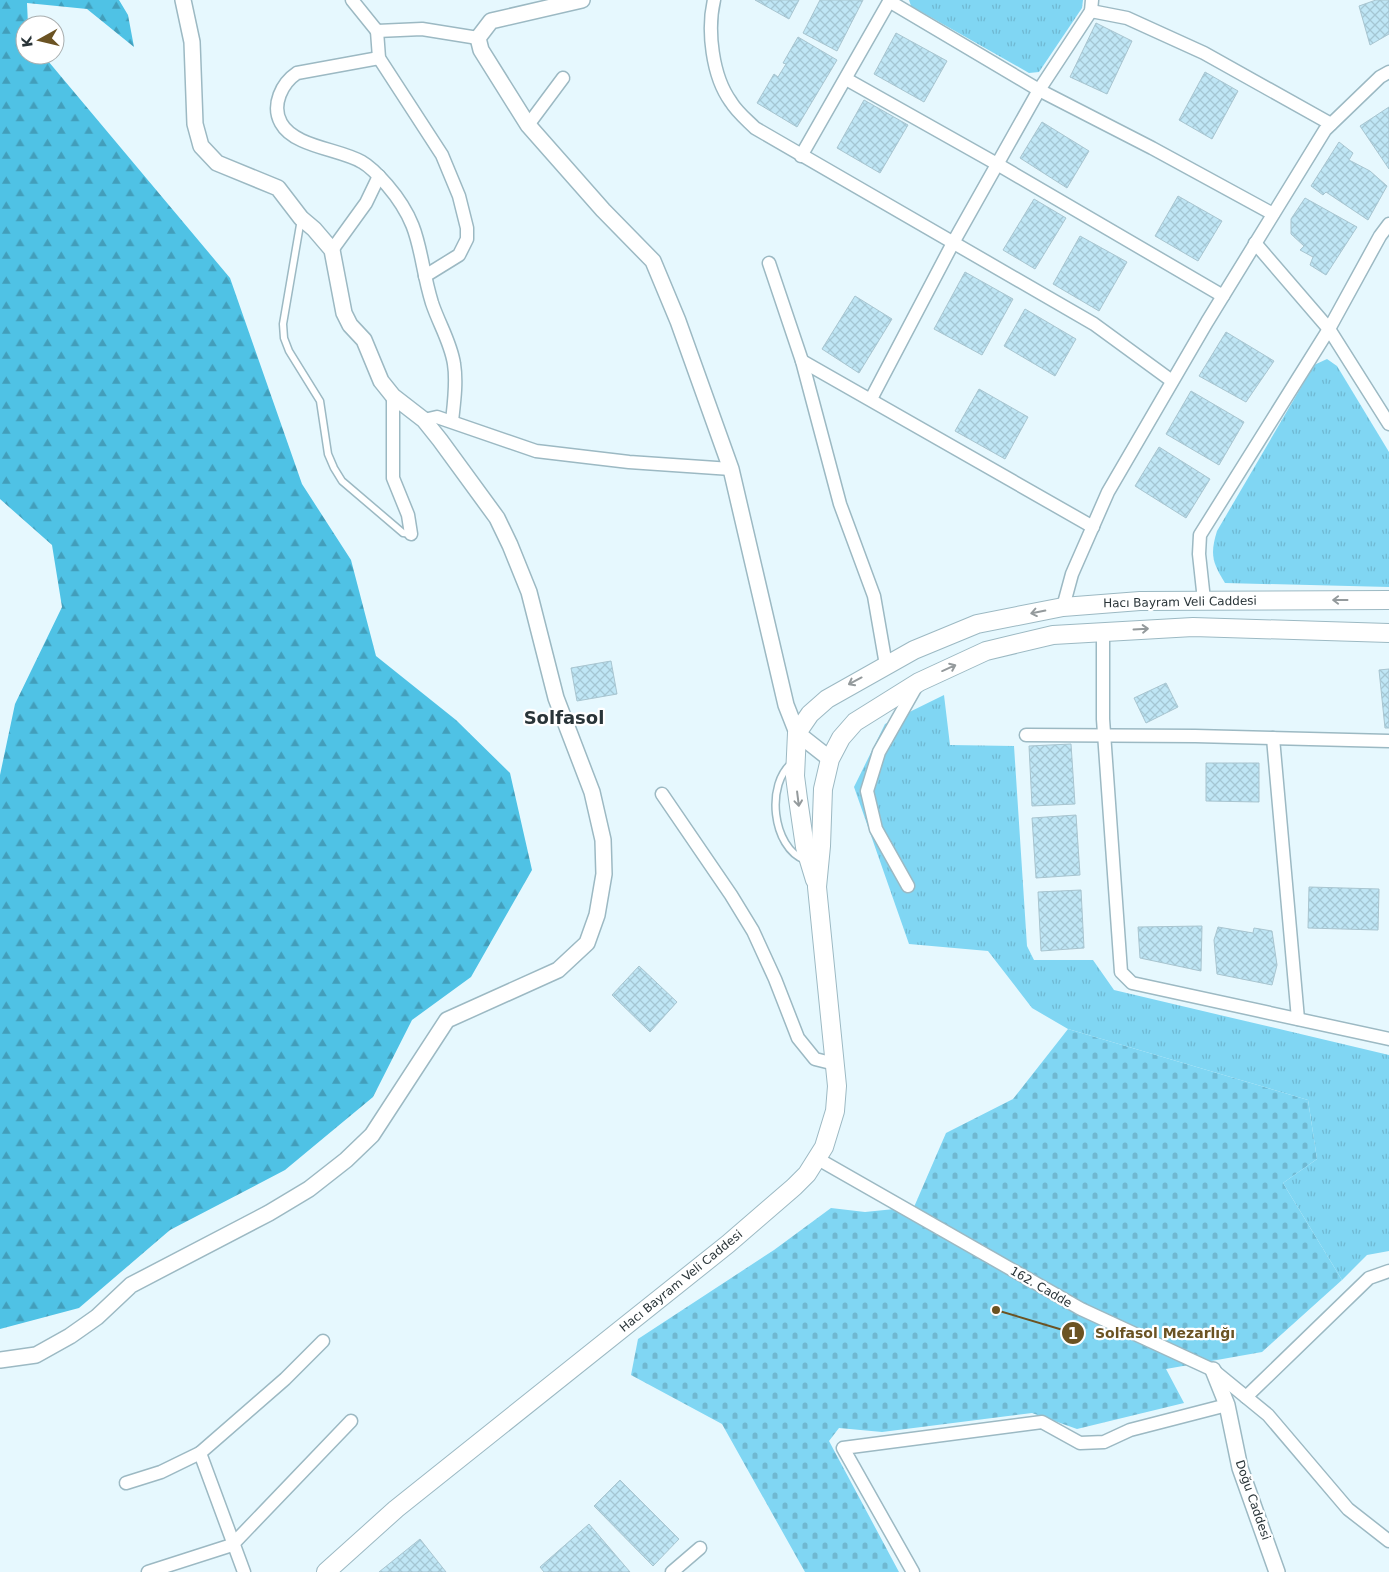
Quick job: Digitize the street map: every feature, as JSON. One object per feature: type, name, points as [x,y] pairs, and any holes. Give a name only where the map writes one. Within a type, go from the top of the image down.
[{"type":"main road","name":"Hacı Bayram Veli Caddesi","points":[[797,733],[810,714],[827,699],[914,650],[977,624],[1063,607],[1140,601],[1389,600]]},
{"type":"main road","points":[[817,887],[821,846],[822,789],[830,759],[841,738],[855,722],[919,682],[986,651],[1053,635],[1103,631],[1193,627],[1389,632]]},
{"type":"main road","points":[[797,733],[798,799],[809,862],[817,887]]},
{"type":"main road","name":"Hacı Bayram Veli Caddesi","points":[[326,1572],[396,1509],[728,1244],[794,1187],[818,1159],[830,1132],[835,1111],[835,1064],[821,945],[817,887]]},
{"type":"street","points":[[0,1360],[36,1355],[97,1317],[131,1284],[270,1213],[309,1189],[346,1160],[372,1135],[447,1020],[558,970],[587,943],[597,916],[604,874],[602,840],[592,792],[556,698],[535,613],[510,544],[497,518],[452,455],[424,420],[393,396],[381,381],[364,340],[350,325],[344,313],[332,250],[314,229],[301,218],[278,188],[217,164],[201,146],[195,124],[192,42],[183,0]]},
{"type":"street","points":[[352,0],[377,31],[379,58],[442,155],[459,196],[467,228],[467,239],[459,255],[425,276]]},
{"type":"street","points":[[478,38],[491,21],[582,0]]},
{"type":"street","points":[[714,0],[710,34],[720,82],[731,102],[755,128],[801,156],[954,241],[1094,324],[1172,381]]},
{"type":"street","points":[[801,156],[889,1],[1039,90],[1273,214]]},
{"type":"street","points":[[871,400],[954,241],[1039,90],[1091,6],[1127,18],[1204,54],[1331,124]]},
{"type":"street","points":[[377,31],[422,29],[478,38]]},
{"type":"street","points":[[478,38],[490,66],[528,125],[603,210],[653,261],[678,320],[731,469],[779,677],[797,733],[830,759]]},
{"type":"street","points":[[379,58],[297,73],[288,79],[281,88],[278,107],[281,123],[292,134],[308,143],[363,162],[379,176],[410,217],[419,242],[432,304],[454,364],[452,421]]},
{"type":"street","points":[[1063,607],[1072,574],[1108,492],[1255,243],[1325,130],[1380,78],[1389,72]]},
{"type":"street","points":[[528,125],[563,78]]},
{"type":"street","points":[[846,79],[998,164],[1223,296]]},
{"type":"street","points":[[332,250],[366,203],[379,176]]},
{"type":"street","points":[[1204,600],[1199,554],[1200,535],[1329,329],[1380,236],[1389,224]]},
{"type":"street","points":[[1255,243],[1329,329],[1389,424]]},
{"type":"street","points":[[769,262],[802,361],[840,504],[874,596],[886,665]]},
{"type":"street","points":[[802,361],[1093,527]]},
{"type":"street","points":[[393,396],[393,478],[408,515],[411,534]]},
{"type":"street","points":[[424,420],[437,417],[452,421],[536,452],[629,462],[731,469]]},
{"type":"street","points":[[1103,631],[1104,737],[1121,972],[1132,983],[1389,1039]]},
{"type":"street","points":[[908,886],[876,829],[867,790],[879,752],[919,682]]},
{"type":"street","points":[[1026,736],[1195,736],[1389,741]]},
{"type":"street","points":[[1273,738],[1298,1019]]},
{"type":"street","points":[[662,794],[731,895],[752,932],[775,979],[798,1038],[815,1058],[835,1064]]},
{"type":"street","name":"162. Cadde","points":[[818,1159],[1082,1309],[1213,1370],[1268,1415],[1348,1509],[1389,1541]]},
{"type":"street","points":[[1246,1397],[1369,1278],[1389,1271]]},
{"type":"street","points":[[126,1483],[161,1472],[200,1452],[285,1379],[323,1341]]},
{"type":"street","name":"Doğu Caddesi","points":[[1213,1370],[1227,1405],[1240,1468],[1277,1572]]},
{"type":"street","points":[[913,1572],[843,1448],[1042,1422],[1080,1443],[1104,1442],[1130,1430],[1227,1405]]},
{"type":"street","points":[[148,1572],[232,1545],[351,1421]]},
{"type":"street","points":[[200,1452],[232,1545],[244,1572]]},
{"type":"street","points":[[672,1572],[700,1548]]},
{"type":"lane","points":[[301,218],[283,324],[289,351],[320,401],[328,454],[342,481],[403,534],[411,534]]},
{"type":"green space","points":[[0,0],[119,0],[128,15],[134,47],[87,9],[27,3],[28,15],[15,15],[15,65],[51,65],[230,278],[302,484],[351,560],[376,656],[456,720],[510,773],[532,870],[471,977],[412,1020],[373,1097],[285,1170],[170,1230],[79,1308],[0,1329],[0,775],[15,704],[62,607],[52,545],[0,499]]},
{"type":"green space","points":[[909,0],[1083,0],[1082,8],[1039,72],[1029,73],[911,6]]},
{"type":"green space","points":[[1327,359],[1337,366],[1389,452],[1389,587],[1225,583],[1217,569],[1213,552],[1217,531],[1314,365]]},
{"type":"green space","points":[[944,695],[950,745],[1014,746],[1027,946],[1034,960],[1093,960],[1114,990],[1389,1055],[1389,1251],[1367,1255],[1342,1280],[1283,1183],[1317,1159],[1308,1100],[1068,1029],[1032,1008],[988,951],[909,944],[854,787],[885,724]]},
{"type":"green space","points":[[1068,1029],[1308,1100],[1317,1159],[1283,1183],[1342,1280],[1262,1352],[1166,1369],[1184,1403],[1077,1429],[1032,1413],[882,1432],[839,1428],[829,1441],[899,1572],[805,1572],[722,1424],[631,1375],[638,1339],[774,1250],[831,1208],[865,1212],[914,1207],[946,1133],[1013,1099]]},
{"type":"building","points":[[755,0],[799,0],[789,19]]},
{"type":"building","points":[[820,0],[863,0],[837,51],[803,33]]},
{"type":"building","points":[[1376,0],[1389,0],[1389,34],[1370,45],[1359,6]]},
{"type":"building","points":[[1096,23],[1132,41],[1107,94],[1070,77]]},
{"type":"building","points":[[896,33],[947,61],[924,102],[874,74]]},
{"type":"building","points":[[798,37],[837,60],[797,127],[757,103],[774,74],[778,77],[786,64],[783,63]]},
{"type":"building","points":[[1205,72],[1238,91],[1212,139],[1179,120]]},
{"type":"building","points":[[864,100],[908,125],[880,173],[837,148]]},
{"type":"building","points":[[1389,107],[1389,169],[1360,126]]},
{"type":"building","points":[[1042,122],[1089,151],[1067,188],[1020,158]]},
{"type":"building","points":[[1339,142],[1353,153],[1349,160],[1370,171],[1387,186],[1368,220],[1326,192],[1323,195],[1311,186]]},
{"type":"building","points":[[1178,196],[1222,221],[1198,261],[1155,236]]},
{"type":"building","points":[[1305,198],[1357,227],[1326,275],[1310,265],[1313,257],[1300,250],[1304,246],[1291,234],[1291,219]]},
{"type":"building","points":[[1034,199],[1066,218],[1035,269],[1003,250]]},
{"type":"building","points":[[1080,236],[1127,262],[1099,311],[1053,284]]},
{"type":"building","points":[[965,272],[1013,299],[982,355],[934,329]]},
{"type":"building","points":[[855,296],[892,319],[859,373],[822,349]]},
{"type":"building","points":[[1025,309],[1076,339],[1055,376],[1004,346]]},
{"type":"building","points":[[1226,332],[1274,361],[1246,402],[1199,376]]},
{"type":"building","points":[[979,389],[1028,417],[1005,459],[955,431]]},
{"type":"building","points":[[1191,391],[1244,422],[1219,465],[1166,434]]},
{"type":"building","points":[[1159,447],[1210,479],[1186,518],[1135,486]]},
{"type":"building","points":[[611,661],[617,694],[577,701],[571,668]]},
{"type":"building","points":[[1389,669],[1389,728],[1385,728],[1379,670]]},
{"type":"building","points":[[1166,683],[1178,707],[1146,723],[1134,698]]},
{"type":"building","points":[[1071,744],[1075,804],[1032,806],[1029,746]]},
{"type":"building","points":[[1206,763],[1259,763],[1259,802],[1206,801]]},
{"type":"building","points":[[1076,815],[1080,875],[1036,878],[1032,818]]},
{"type":"building","points":[[1309,887],[1379,889],[1378,930],[1308,928]]},
{"type":"building","points":[[1081,890],[1084,948],[1041,951],[1038,892]]},
{"type":"building","points":[[1202,926],[1201,971],[1140,958],[1138,927]]},
{"type":"building","points":[[1218,927],[1253,933],[1254,928],[1272,931],[1277,965],[1272,985],[1217,974],[1214,940]]},
{"type":"building","points":[[639,966],[677,1002],[650,1032],[612,995]]},
{"type":"building","points":[[620,1480],[679,1539],[653,1566],[594,1506]]},
{"type":"building","points":[[589,1524],[630,1572],[544,1572],[540,1567]]},
{"type":"building","points":[[420,1539],[446,1572],[379,1572]]},
{"type":"place","name":"Solfasol Mezarlığı","points":[[996,1310]]},
{"type":"district","name":"Solfasol","points":[[564,717]]}]
